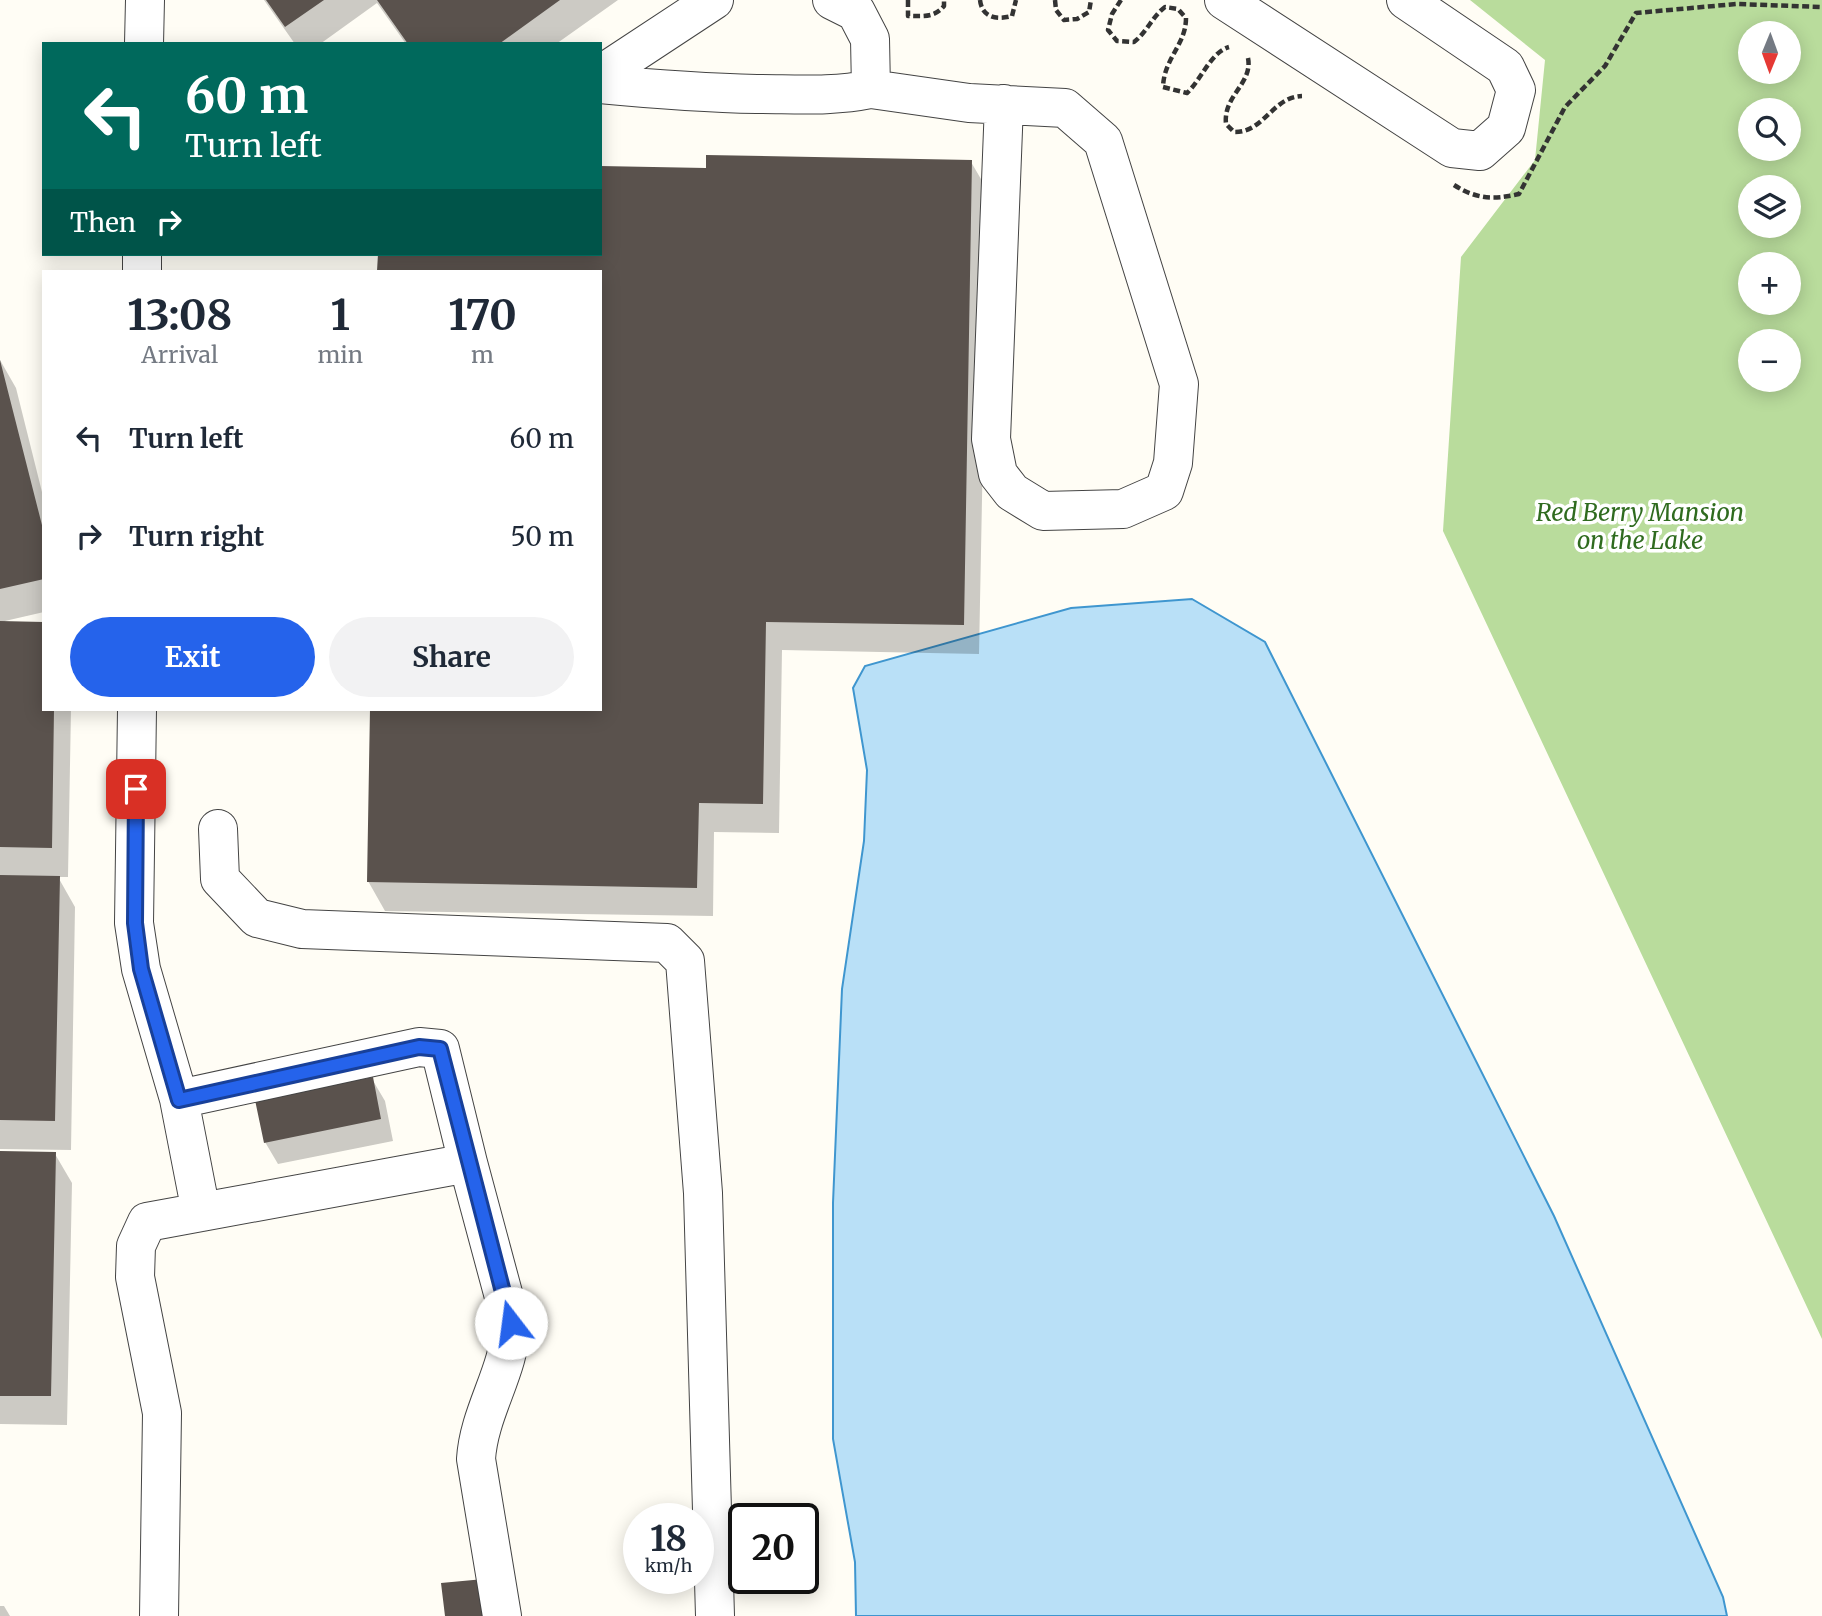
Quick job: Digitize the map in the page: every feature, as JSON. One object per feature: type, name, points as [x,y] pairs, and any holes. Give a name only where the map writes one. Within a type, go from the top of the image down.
[{"type":"lane","points":[[145,0],[145,42]]},
{"type":"lane","points":[[602,74],[714,0]]},
{"type":"lane","points":[[832,0],[856,12],[870,39],[871,89]]},
{"type":"lane","points":[[1224,0],[1255,31],[1452,148],[1480,151],[1506,128],[1517,90],[1505,67],[1406,0]]},
{"type":"lane","points":[[602,84],[686,93],[805,97],[871,89],[969,103],[1004,104],[1065,108],[1103,141],[1178,384],[1173,463],[1164,491],[1123,509],[1043,511],[1012,492],[999,474],[991,439],[1004,104]]},
{"type":"lane","points":[[137,711],[135,923],[141,969],[179,1100],[201,1212]]},
{"type":"lane","points":[[218,829],[220,879],[257,918],[302,929],[667,943],[685,961],[703,1194],[715,1616]]},
{"type":"lane","points":[[179,1100],[419,1047],[440,1049],[511,1323],[511,1347],[478,1435],[476,1460],[502,1616]]},
{"type":"lane","points":[[159,1616],[162,1413],[135,1277],[136,1246],[147,1222],[468,1163]]},
{"type":"path","points":[[908,0],[908,16],[926,17],[937,14],[944,6],[944,0]]},
{"type":"path","points":[[980,0],[981,7],[988,16],[1001,19],[1012,16],[1016,0]]},
{"type":"path","points":[[1055,0],[1056,10],[1064,20],[1077,19],[1088,12],[1091,0]]},
{"type":"path","points":[[1121,0],[1112,14],[1108,30],[1118,41],[1134,42],[1146,33],[1155,15],[1165,7],[1178,9],[1186,18],[1186,32],[1164,73],[1163,87],[1174,93],[1187,93],[1202,77],[1214,57],[1255,31]]},
{"type":"path","points":[[1445,179],[1469,194],[1494,200],[1518,194],[1565,107],[1605,66],[1636,13],[1735,4],[1822,7]]},
{"type":"path","points":[[1255,31],[1249,67],[1225,112],[1226,124],[1234,132],[1247,132],[1257,127],[1281,102],[1299,95],[1307,97]]},
{"type":"green space","name":"Red Berry Mansion on the Lake","points":[[1470,0],[1822,0],[1822,1339],[1443,531],[1461,257],[1535,160],[1545,60]]},
{"type":"water","points":[[1192,599],[1265,642],[1554,1216],[1723,1597],[1727,1616],[856,1616],[855,1562],[833,1439],[833,1203],[842,989],[864,841],[867,770],[853,688],[865,666],[1071,608]]},
{"type":"building","points":[[266,0],[324,0],[285,27]]},
{"type":"building","points":[[377,0],[560,0],[502,42],[407,42]]},
{"type":"building","points":[[706,155],[972,160],[964,625],[766,622],[763,804],[699,803],[697,888],[367,882],[370,711],[602,711],[602,270],[377,270],[378,256],[602,256],[602,166],[706,168]]},
{"type":"building","points":[[0,360],[42,525],[42,579],[0,589]]},
{"type":"building","points":[[0,621],[42,622],[42,711],[54,711],[52,848],[0,847]]},
{"type":"building","points":[[0,875],[60,876],[55,1121],[0,1120]]},
{"type":"building","points":[[373,1077],[381,1119],[264,1143],[255,1100]]},
{"type":"building","points":[[0,1151],[56,1152],[51,1396],[0,1396]]},
{"type":"building","points":[[484,1579],[488,1616],[445,1616],[441,1583]]},
{"type":"route","points":[[136,789],[135,923],[141,969],[179,1100],[419,1047],[440,1049],[511,1323]]}]
